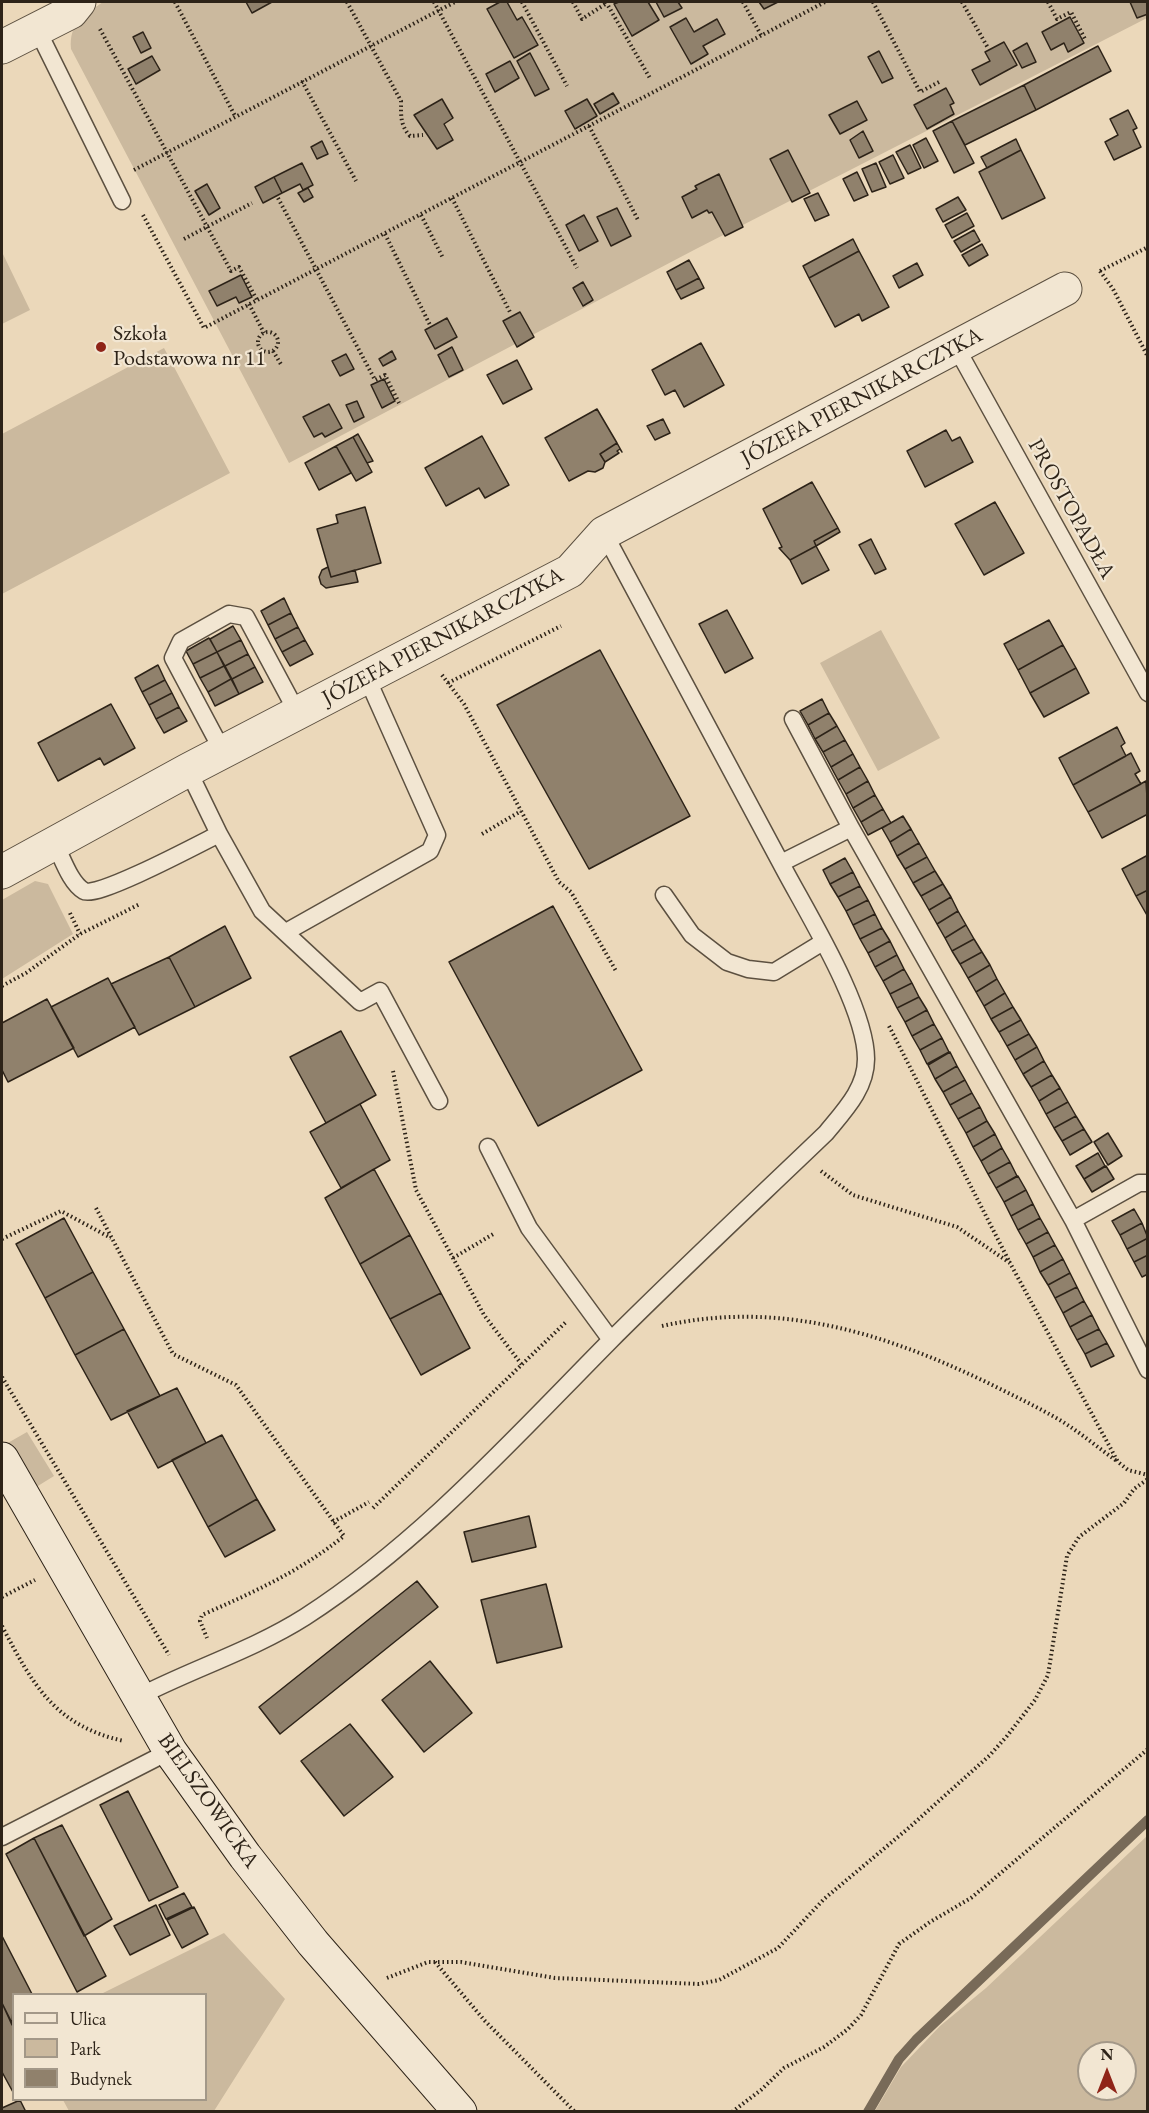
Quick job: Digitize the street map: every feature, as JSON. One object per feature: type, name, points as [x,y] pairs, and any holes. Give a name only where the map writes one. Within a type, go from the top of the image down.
[{"type":"street","points":[[2,47],[71,12],[79,2]]},
{"type":"street","name":"JÓZEFA PIERNIKARCZYKA","points":[[2,872],[188,770],[570,571],[604,533],[1065,289]]},
{"type":"street","name":"BIELSZOWICKA","points":[[2,1459],[138,1697],[158,1757],[245,1856],[313,1943],[460,2112]]},
{"type":"lane","points":[[37,29],[122,201]]},
{"type":"lane","name":"PROSTOPADŁA","points":[[956,347],[1148,693]]},
{"type":"lane","points":[[138,1697],[180,1675],[280,1631],[306,1616],[397,1549],[512,1442],[616,1335],[826,1133],[852,1101],[865,1075],[866,1057],[859,1023],[823,942],[604,533]]},
{"type":"lane","points":[[223,752],[173,658],[181,641],[229,614],[246,617],[298,714]]},
{"type":"lane","points":[[286,932],[430,850],[436,841],[437,836],[432,824],[368,678]]},
{"type":"lane","points":[[793,719],[850,828],[1073,1220],[1148,1370]]},
{"type":"lane","points":[[188,770],[219,834],[262,911],[360,1002],[380,991],[439,1101]]},
{"type":"lane","points":[[781,863],[850,828]]},
{"type":"lane","points":[[55,844],[74,880],[84,891],[89,892],[111,887],[219,834]]},
{"type":"lane","points":[[663,895],[692,935],[727,962],[748,969],[774,972],[823,942]]},
{"type":"lane","points":[[488,1147],[529,1228],[585,1305],[616,1335]]},
{"type":"lane","points":[[1073,1220],[1139,1183],[1148,1183]]},
{"type":"lane","points":[[2,1838],[158,1757]]},
{"type":"path","points":[[175,2],[235,116]]},
{"type":"path","points":[[346,2],[401,101],[400,117],[406,132],[410,136],[423,135]]},
{"type":"path","points":[[434,2],[577,268]]},
{"type":"path","points":[[112,181],[455,2]]},
{"type":"path","points":[[522,2],[567,86]]},
{"type":"path","points":[[573,2],[582,19],[607,2],[651,80]]},
{"type":"path","points":[[743,2],[761,35]]},
{"type":"path","points":[[122,201],[136,204],[204,328],[825,2]]},
{"type":"path","points":[[873,2],[920,92],[939,82]]},
{"type":"path","points":[[962,2],[988,48]]},
{"type":"path","points":[[1048,2],[1057,19],[1071,12],[1086,40]]},
{"type":"path","points":[[100,29],[231,271],[239,267],[257,300]]},
{"type":"path","points":[[302,81],[356,181]]},
{"type":"path","points":[[589,126],[638,220]]},
{"type":"path","points":[[278,198],[375,380],[385,375],[399,403]]},
{"type":"path","points":[[452,198],[511,314]]},
{"type":"path","points":[[184,239],[252,203]]},
{"type":"path","points":[[421,215],[443,258]]},
{"type":"path","points":[[385,234],[430,325]]},
{"type":"path","points":[[1065,289],[1148,247]]},
{"type":"path","points":[[1100,271],[1113,289],[1148,357]]},
{"type":"path","points":[[249,304],[264,333],[276,336],[278,342],[273,351]]},
{"type":"path","points":[[264,333],[260,337],[260,347],[267,352],[273,351]]},
{"type":"path","points":[[273,351],[282,366]]},
{"type":"path","points":[[448,683],[561,626]]},
{"type":"path","points":[[458,695],[559,882],[571,892],[616,971]]},
{"type":"path","points":[[482,834],[521,812]]},
{"type":"path","points":[[2,986],[26,973],[80,934],[141,903]]},
{"type":"path","points":[[67,907],[80,934]]},
{"type":"path","points":[[859,1023],[885,1018],[1010,1263],[1118,1462]]},
{"type":"path","points":[[391,1064],[416,1190],[484,1315],[522,1365]]},
{"type":"path","points":[[800,1157],[853,1195],[957,1227],[1010,1263]]},
{"type":"path","points":[[96,1208],[173,1354],[236,1385],[344,1536],[281,1580],[202,1615],[200,1622],[208,1637],[206,1640]]},
{"type":"path","points":[[2,1239],[61,1211],[112,1238]]},
{"type":"path","points":[[453,1258],[495,1233]]},
{"type":"path","points":[[373,1508],[585,1305]]},
{"type":"path","points":[[616,1335],[635,1340],[660,1326],[740,1315],[806,1320],[836,1326],[916,1352],[965,1372],[1064,1423],[1128,1470],[1148,1477]]},
{"type":"path","points":[[2,1377],[170,1658],[179,1653]]},
{"type":"path","points":[[379,1981],[428,1962],[434,1962],[478,1964],[555,1978],[699,1984],[718,1980],[778,1948],[824,1899],[911,1826],[1008,1736],[1035,1700],[1047,1675],[1067,1556],[1079,1537],[1124,1503],[1134,1489],[1148,1477]]},
{"type":"path","points":[[333,1522],[369,1502]]},
{"type":"path","points":[[2,1626],[27,1674],[61,1713],[96,1735],[134,1743],[158,1757]]},
{"type":"path","points":[[732,2112],[784,2068],[824,2047],[848,2029],[861,2015],[899,1944],[930,1922],[971,1898],[1148,1749]]},
{"type":"path","points":[[434,1962],[485,2021],[575,2112]]},
{"type":"green space","points":[[103,2],[1148,2],[1147,18],[694,250],[289,463],[71,49],[75,26]]},
{"type":"green space","points":[[2,252],[30,310],[2,324]]},
{"type":"green space","points":[[164,348],[230,473],[2,594],[2,434]]},
{"type":"green space","points":[[881,630],[940,738],[878,771],[820,663]]},
{"type":"green space","points":[[35,881],[48,884],[73,934],[2,979],[2,900]]},
{"type":"green space","points":[[27,1432],[54,1476],[33,1489],[6,1444]]},
{"type":"green space","points":[[1147,1836],[1147,2111],[875,2111],[901,2067],[940,2026],[986,1988]]},
{"type":"green space","points":[[224,1933],[285,1999],[214,2111],[69,2111],[64,2101],[207,2101],[207,1993],[103,1993]]},
{"type":"building","points":[[246,2],[272,2],[252,13]]},
{"type":"building","points":[[500,2],[507,2],[517,20],[522,17],[538,45],[514,58],[487,9]]},
{"type":"building","points":[[648,2],[659,20],[632,36],[614,4]]},
{"type":"building","points":[[656,2],[678,2],[682,8],[664,17]]},
{"type":"building","points":[[759,2],[778,2],[764,9]]},
{"type":"building","points":[[1130,2],[1148,2],[1148,14],[1137,18]]},
{"type":"building","points":[[1070,17],[1084,43],[1068,52],[1064,43],[1051,50],[1042,32]]},
{"type":"building","points":[[686,18],[694,32],[717,19],[725,34],[703,46],[708,54],[691,64],[670,27]]},
{"type":"building","points":[[143,32],[151,48],[141,53],[133,37]]},
{"type":"building","points":[[1004,42],[1017,65],[980,85],[972,70],[990,61],[985,52]]},
{"type":"building","points":[[1027,43],[1036,62],[1022,68],[1013,51]]},
{"type":"building","points":[[1098,46],[1111,71],[1036,110],[1024,85]]},
{"type":"building","points":[[879,51],[893,78],[882,83],[868,57]]},
{"type":"building","points":[[530,53],[549,89],[535,96],[517,61]]},
{"type":"building","points":[[152,56],[160,70],[136,84],[128,69]]},
{"type":"building","points":[[510,61],[519,78],[495,92],[486,74]]},
{"type":"building","points":[[1024,85],[1036,110],[965,145],[952,121]]},
{"type":"building","points":[[946,88],[954,103],[950,105],[954,114],[927,129],[914,105]]},
{"type":"building","points":[[613,93],[619,103],[600,114],[594,104]]},
{"type":"building","points":[[442,99],[453,118],[444,124],[453,140],[437,149],[414,115]]},
{"type":"building","points":[[587,99],[597,116],[575,129],[565,111]]},
{"type":"building","points":[[857,101],[867,120],[840,134],[829,115]]},
{"type":"building","points":[[1128,110],[1137,128],[1133,130],[1141,147],[1114,160],[1105,142],[1118,135],[1110,119]]},
{"type":"building","points":[[952,121],[974,163],[954,173],[933,131]]},
{"type":"building","points":[[863,131],[873,151],[859,158],[850,140]]},
{"type":"building","points":[[926,138],[938,161],[924,168],[913,145]]},
{"type":"building","points":[[1016,139],[1021,150],[987,168],[981,157]]},
{"type":"building","points":[[322,141],[328,154],[317,159],[311,147]]},
{"type":"building","points":[[910,145],[921,168],[908,174],[896,152]]},
{"type":"building","points":[[788,150],[810,193],[792,202],[770,159]]},
{"type":"building","points":[[1021,150],[1045,198],[1002,219],[979,172]]},
{"type":"building","points":[[893,155],[904,178],[890,184],[879,162]]},
{"type":"building","points":[[302,163],[313,185],[303,190],[300,184],[282,193],[274,177]]},
{"type":"building","points":[[876,163],[886,187],[872,192],[862,169]]},
{"type":"building","points":[[857,172],[868,195],[854,201],[843,179]]},
{"type":"building","points":[[719,174],[743,227],[725,236],[712,212],[709,213],[707,210],[692,218],[682,197],[697,189],[695,186]]},
{"type":"building","points":[[274,177],[282,193],[263,203],[255,187]]},
{"type":"building","points":[[207,184],[220,208],[209,215],[195,191]]},
{"type":"building","points":[[308,188],[313,197],[304,202],[298,193]]},
{"type":"building","points":[[818,193],[829,215],[815,221],[804,199]]},
{"type":"building","points":[[958,197],[966,210],[943,222],[936,209]]},
{"type":"building","points":[[617,208],[631,236],[611,246],[597,217]]},
{"type":"building","points":[[967,213],[974,226],[952,238],[945,225]]},
{"type":"building","points":[[584,215],[598,241],[579,251],[566,225]]},
{"type":"building","points":[[974,230],[980,241],[961,252],[954,241]]},
{"type":"building","points":[[853,239],[859,251],[809,278],[803,266]]},
{"type":"building","points":[[982,244],[988,255],[969,266],[962,255]]},
{"type":"building","points":[[859,251],[889,307],[862,321],[859,314],[835,327],[809,278]]},
{"type":"building","points":[[689,260],[699,278],[676,290],[667,272]]},
{"type":"building","points":[[917,263],[923,275],[899,288],[893,276]]},
{"type":"building","points":[[241,275],[252,297],[239,303],[236,297],[217,306],[209,291]]},
{"type":"building","points":[[699,278],[704,288],[681,299],[676,290]]},
{"type":"building","points":[[583,282],[593,300],[583,306],[573,288]]},
{"type":"building","points":[[520,312],[534,337],[517,347],[503,321]]},
{"type":"building","points":[[447,318],[457,337],[435,349],[425,330]]},
{"type":"building","points":[[701,343],[724,385],[684,407],[675,390],[665,395],[652,370]]},
{"type":"building","points":[[452,347],[463,370],[449,377],[438,355]]},
{"type":"building","points":[[392,351],[396,359],[383,366],[379,359]]},
{"type":"building","points":[[346,354],[354,369],[340,376],[332,361]]},
{"type":"building","points":[[517,360],[532,389],[503,404],[487,375]]},
{"type":"building","points":[[384,379],[395,401],[382,408],[371,385]]},
{"type":"building","points":[[357,401],[364,417],[354,422],[346,405]]},
{"type":"building","points":[[329,404],[342,428],[325,437],[322,433],[314,437],[303,417]]},
{"type":"building","points":[[597,409],[617,443],[600,454],[605,462],[603,468],[595,472],[588,471],[569,481],[545,438]]},
{"type":"building","points":[[663,419],[670,433],[655,440],[647,426]]},
{"type":"building","points":[[946,430],[952,441],[960,437],[973,462],[925,487],[907,451]]},
{"type":"building","points":[[358,434],[373,461],[367,463],[353,437]]},
{"type":"building","points":[[482,436],[509,485],[485,498],[479,488],[446,506],[425,468]]},
{"type":"building","points":[[353,437],[372,472],[356,481],[336,446]]},
{"type":"building","points":[[617,443],[622,452],[620,449],[617,451],[619,453],[605,462],[600,454]]},
{"type":"building","points":[[336,446],[351,473],[319,490],[305,463]]},
{"type":"building","points":[[812,482],[838,528],[814,541],[816,546],[790,560],[779,548],[782,547],[763,509]]},
{"type":"building","points":[[995,502],[1024,553],[984,575],[955,524]]},
{"type":"building","points":[[365,507],[381,563],[331,577],[317,529],[338,523],[336,515]]},
{"type":"building","points":[[838,528],[840,532],[816,546],[814,541]]},
{"type":"building","points":[[871,539],[886,569],[875,574],[859,545]]},
{"type":"building","points":[[816,546],[829,570],[802,584],[790,560]]},
{"type":"building","points":[[328,567],[331,577],[355,570],[358,582],[326,588],[321,584],[319,577],[322,570]]},
{"type":"building","points":[[284,598],[291,613],[268,625],[261,611]]},
{"type":"building","points":[[727,610],[753,658],[725,673],[699,624]]},
{"type":"building","points":[[291,613],[298,627],[275,639],[268,625]]},
{"type":"building","points":[[1049,620],[1063,645],[1018,670],[1004,644]]},
{"type":"building","points":[[233,626],[241,640],[217,652],[210,639]]},
{"type":"building","points":[[298,627],[305,640],[282,652],[275,639]]},
{"type":"building","points":[[209,638],[217,652],[193,664],[186,651]]},
{"type":"building","points":[[241,640],[248,654],[225,666],[217,652]]},
{"type":"building","points":[[305,640],[313,654],[290,666],[282,652]]},
{"type":"building","points":[[1063,645],[1076,668],[1030,693],[1018,670]]},
{"type":"building","points":[[600,650],[690,816],[589,869],[497,705]]},
{"type":"building","points":[[217,652],[224,666],[200,678],[193,664]]},
{"type":"building","points":[[248,654],[255,667],[232,679],[225,666]]},
{"type":"building","points":[[158,665],[165,680],[142,692],[135,678]]},
{"type":"building","points":[[224,666],[231,679],[208,692],[200,678]]},
{"type":"building","points":[[255,667],[263,682],[239,694],[232,679]]},
{"type":"building","points":[[1076,668],[1089,693],[1044,717],[1030,693]]},
{"type":"building","points":[[231,679],[239,694],[215,706],[208,692]]},
{"type":"building","points":[[165,680],[172,693],[149,705],[142,692]]},
{"type":"building","points":[[172,693],[179,707],[156,719],[149,705]]},
{"type":"building","points":[[822,699],[829,713],[808,725],[800,711]]},
{"type":"building","points":[[111,704],[135,748],[104,765],[100,758],[58,781],[38,743]]},
{"type":"building","points":[[179,707],[187,721],[164,733],[156,719]]},
{"type":"building","points":[[829,713],[837,726],[815,739],[808,725]]},
{"type":"building","points":[[837,726],[845,740],[823,752],[815,739]]},
{"type":"building","points":[[1117,727],[1125,743],[1121,746],[1126,756],[1073,785],[1059,758]]},
{"type":"building","points":[[845,740],[853,754],[831,767],[823,752]]},
{"type":"building","points":[[1131,753],[1140,771],[1135,774],[1141,784],[1088,812],[1073,785]]},
{"type":"building","points":[[853,754],[860,767],[838,780],[831,767]]},
{"type":"building","points":[[860,767],[868,781],[846,794],[838,780]]},
{"type":"building","points":[[868,781],[875,795],[853,808],[846,794]]},
{"type":"building","points":[[1146,781],[1148,814],[1102,838],[1088,812]]},
{"type":"building","points":[[875,795],[883,809],[861,822],[853,808]]},
{"type":"building","points":[[883,809],[891,823],[868,835],[861,822]]},
{"type":"building","points":[[903,816],[911,829],[890,842],[882,828]]},
{"type":"building","points":[[911,829],[919,843],[897,856],[890,842]]},
{"type":"building","points":[[919,843],[927,857],[905,869],[897,856]]},
{"type":"building","points":[[1148,855],[1148,890],[1136,896],[1122,869]]},
{"type":"building","points":[[927,857],[935,871],[913,883],[905,869]]},
{"type":"building","points":[[845,858],[853,872],[830,884],[823,870]]},
{"type":"building","points":[[935,871],[943,884],[921,896],[913,883]]},
{"type":"building","points":[[853,872],[860,886],[838,897],[830,884]]},
{"type":"building","points":[[943,884],[951,897],[929,910],[921,896]]},
{"type":"building","points":[[860,886],[868,900],[846,911],[838,897]]},
{"type":"building","points":[[1148,890],[1148,917],[1136,896]]},
{"type":"building","points":[[951,897],[958,911],[937,924],[929,910]]},
{"type":"building","points":[[868,900],[875,914],[853,925],[846,911]]},
{"type":"building","points":[[553,906],[642,1070],[538,1126],[449,962]]},
{"type":"building","points":[[958,911],[966,925],[945,938],[937,924]]},
{"type":"building","points":[[875,914],[882,928],[860,939],[853,925]]},
{"type":"building","points":[[966,925],[974,939],[952,951],[945,938]]},
{"type":"building","points":[[225,926],[251,978],[195,1007],[169,957]]},
{"type":"building","points":[[882,928],[890,941],[868,953],[860,939]]},
{"type":"building","points":[[974,939],[982,952],[960,964],[952,951]]},
{"type":"building","points":[[890,941],[897,955],[875,967],[868,953]]},
{"type":"building","points":[[982,952],[990,965],[968,978],[960,964]]},
{"type":"building","points":[[897,955],[904,969],[883,981],[875,967]]},
{"type":"building","points":[[169,957],[195,1007],[139,1035],[111,984]]},
{"type":"building","points":[[990,965],[997,979],[976,992],[968,978]]},
{"type":"building","points":[[904,969],[912,983],[890,994],[883,981]]},
{"type":"building","points":[[108,978],[135,1027],[78,1057],[51,1007]]},
{"type":"building","points":[[997,979],[1005,993],[984,1006],[976,992]]},
{"type":"building","points":[[912,983],[919,997],[897,1008],[890,994]]},
{"type":"building","points":[[1005,993],[1013,1007],[991,1019],[984,1006]]},
{"type":"building","points":[[919,997],[927,1010],[905,1022],[897,1008]]},
{"type":"building","points":[[47,999],[74,1048],[8,1082],[2,1070],[2,1023]]},
{"type":"building","points":[[1013,1007],[1021,1020],[999,1032],[991,1019]]},
{"type":"building","points":[[927,1010],[934,1024],[912,1036],[905,1022]]},
{"type":"building","points":[[1021,1020],[1029,1034],[1007,1046],[999,1032]]},
{"type":"building","points":[[934,1024],[942,1038],[920,1050],[912,1036]]},
{"type":"building","points":[[341,1031],[376,1095],[326,1123],[290,1057]]},
{"type":"building","points":[[1029,1034],[1037,1047],[1015,1060],[1007,1046]]},
{"type":"building","points":[[942,1038],[949,1052],[927,1064],[920,1050]]},
{"type":"building","points":[[1037,1047],[1044,1061],[1023,1074],[1015,1060]]},
{"type":"building","points":[[950,1052],[957,1066],[935,1079],[928,1065]]},
{"type":"building","points":[[1044,1061],[1052,1075],[1031,1087],[1023,1074]]},
{"type":"building","points":[[957,1066],[965,1080],[943,1092],[935,1079]]},
{"type":"building","points":[[1052,1075],[1060,1088],[1039,1101],[1031,1087]]},
{"type":"building","points":[[965,1080],[972,1093],[950,1105],[943,1092]]},
{"type":"building","points":[[1060,1088],[1068,1102],[1046,1114],[1039,1101]]},
{"type":"building","points":[[972,1093],[980,1107],[958,1119],[950,1105]]},
{"type":"building","points":[[1068,1102],[1076,1116],[1054,1128],[1046,1114]]},
{"type":"building","points":[[360,1104],[390,1160],[341,1188],[310,1132]]},
{"type":"building","points":[[980,1107],[987,1121],[966,1133],[958,1119]]},
{"type":"building","points":[[1076,1116],[1084,1129],[1062,1141],[1054,1128]]},
{"type":"building","points":[[987,1121],[995,1134],[973,1147],[966,1133]]},
{"type":"building","points":[[1084,1129],[1092,1142],[1070,1155],[1062,1141]]},
{"type":"building","points":[[1108,1133],[1122,1156],[1108,1165],[1094,1142]]},
{"type":"building","points":[[995,1134],[1002,1148],[981,1161],[973,1147]]},
{"type":"building","points":[[1002,1148],[1010,1162],[988,1174],[981,1161]]},
{"type":"building","points":[[1098,1153],[1105,1166],[1084,1179],[1076,1166]]},
{"type":"building","points":[[1010,1162],[1017,1176],[996,1188],[988,1174]]},
{"type":"building","points":[[1106,1166],[1114,1179],[1092,1192],[1084,1179]]},
{"type":"building","points":[[374,1169],[410,1235],[360,1264],[325,1198]]},
{"type":"building","points":[[1018,1176],[1026,1190],[1004,1202],[996,1188]]},
{"type":"building","points":[[1026,1190],[1033,1204],[1011,1216],[1004,1202]]},
{"type":"building","points":[[1033,1204],[1040,1218],[1018,1230],[1011,1216]]},
{"type":"building","points":[[1134,1209],[1142,1223],[1120,1235],[1112,1221]]},
{"type":"building","points":[[64,1218],[93,1272],[45,1298],[16,1244]]},
{"type":"building","points":[[1040,1218],[1048,1232],[1026,1244],[1018,1230]]},
{"type":"building","points":[[1142,1223],[1148,1238],[1127,1249],[1120,1235]]},
{"type":"building","points":[[1048,1232],[1055,1245],[1033,1257],[1026,1244]]},
{"type":"building","points":[[410,1235],[441,1293],[390,1319],[360,1264]]},
{"type":"building","points":[[1148,1238],[1148,1255],[1134,1262],[1127,1249]]},
{"type":"building","points":[[1055,1245],[1063,1259],[1040,1272],[1033,1257]]},
{"type":"building","points":[[1148,1255],[1148,1274],[1142,1277],[1134,1262]]},
{"type":"building","points":[[1063,1259],[1070,1273],[1048,1285],[1040,1272]]},
{"type":"building","points":[[93,1272],[124,1329],[75,1355],[45,1298]]},
{"type":"building","points":[[1070,1273],[1077,1287],[1055,1298],[1048,1285]]},
{"type":"building","points":[[1077,1287],[1084,1301],[1063,1313],[1055,1298]]},
{"type":"building","points":[[441,1293],[470,1348],[421,1375],[390,1319]]},
{"type":"building","points":[[1084,1301],[1092,1315],[1070,1327],[1063,1313]]},
{"type":"building","points":[[1092,1315],[1099,1329],[1077,1340],[1070,1327]]},
{"type":"building","points":[[124,1329],[160,1396],[111,1420],[75,1355]]},
{"type":"building","points":[[1099,1329],[1107,1343],[1085,1354],[1077,1340]]},
{"type":"building","points":[[1107,1343],[1114,1356],[1091,1367],[1085,1354]]},
{"type":"building","points":[[177,1388],[206,1443],[158,1468],[127,1411]]},
{"type":"building","points":[[222,1435],[257,1499],[208,1527],[172,1460]]},
{"type":"building","points":[[257,1499],[275,1530],[225,1557],[208,1527]]},
{"type":"building","points":[[529,1516],[536,1547],[472,1562],[464,1532]]},
{"type":"building","points":[[417,1581],[438,1607],[280,1734],[259,1707]]},
{"type":"building","points":[[546,1584],[562,1647],[497,1663],[481,1600]]},
{"type":"building","points":[[430,1661],[472,1713],[424,1752],[382,1700]]},
{"type":"building","points":[[350,1724],[393,1777],[344,1816],[301,1761]]},
{"type":"building","points":[[128,1791],[178,1887],[149,1901],[100,1805]]},
{"type":"building","points":[[62,1825],[112,1919],[84,1936],[34,1838]]},
{"type":"building","points":[[34,1838],[106,1976],[77,1992],[6,1854]]},
{"type":"building","points":[[184,1893],[192,1907],[166,1919],[159,1905]]},
{"type":"building","points":[[156,1905],[170,1935],[130,1955],[114,1926]]},
{"type":"building","points":[[194,1907],[208,1934],[182,1948],[167,1920]]},
{"type":"building","points":[[2,1936],[31,1993],[12,1993],[12,2025],[2,2003]]},
{"type":"building","points":[[2,2003],[12,2023],[12,2090],[2,2072]]},
{"type":"building","points":[[20,2101],[26,2112],[2,2112],[2,2108]]},
{"type":"waterway","points":[[868,2112],[899,2059],[916,2040],[1148,1820]]},
{"type":"place","name":"Szkoła Podstawowa nr 11","points":[[101,347]]}]
